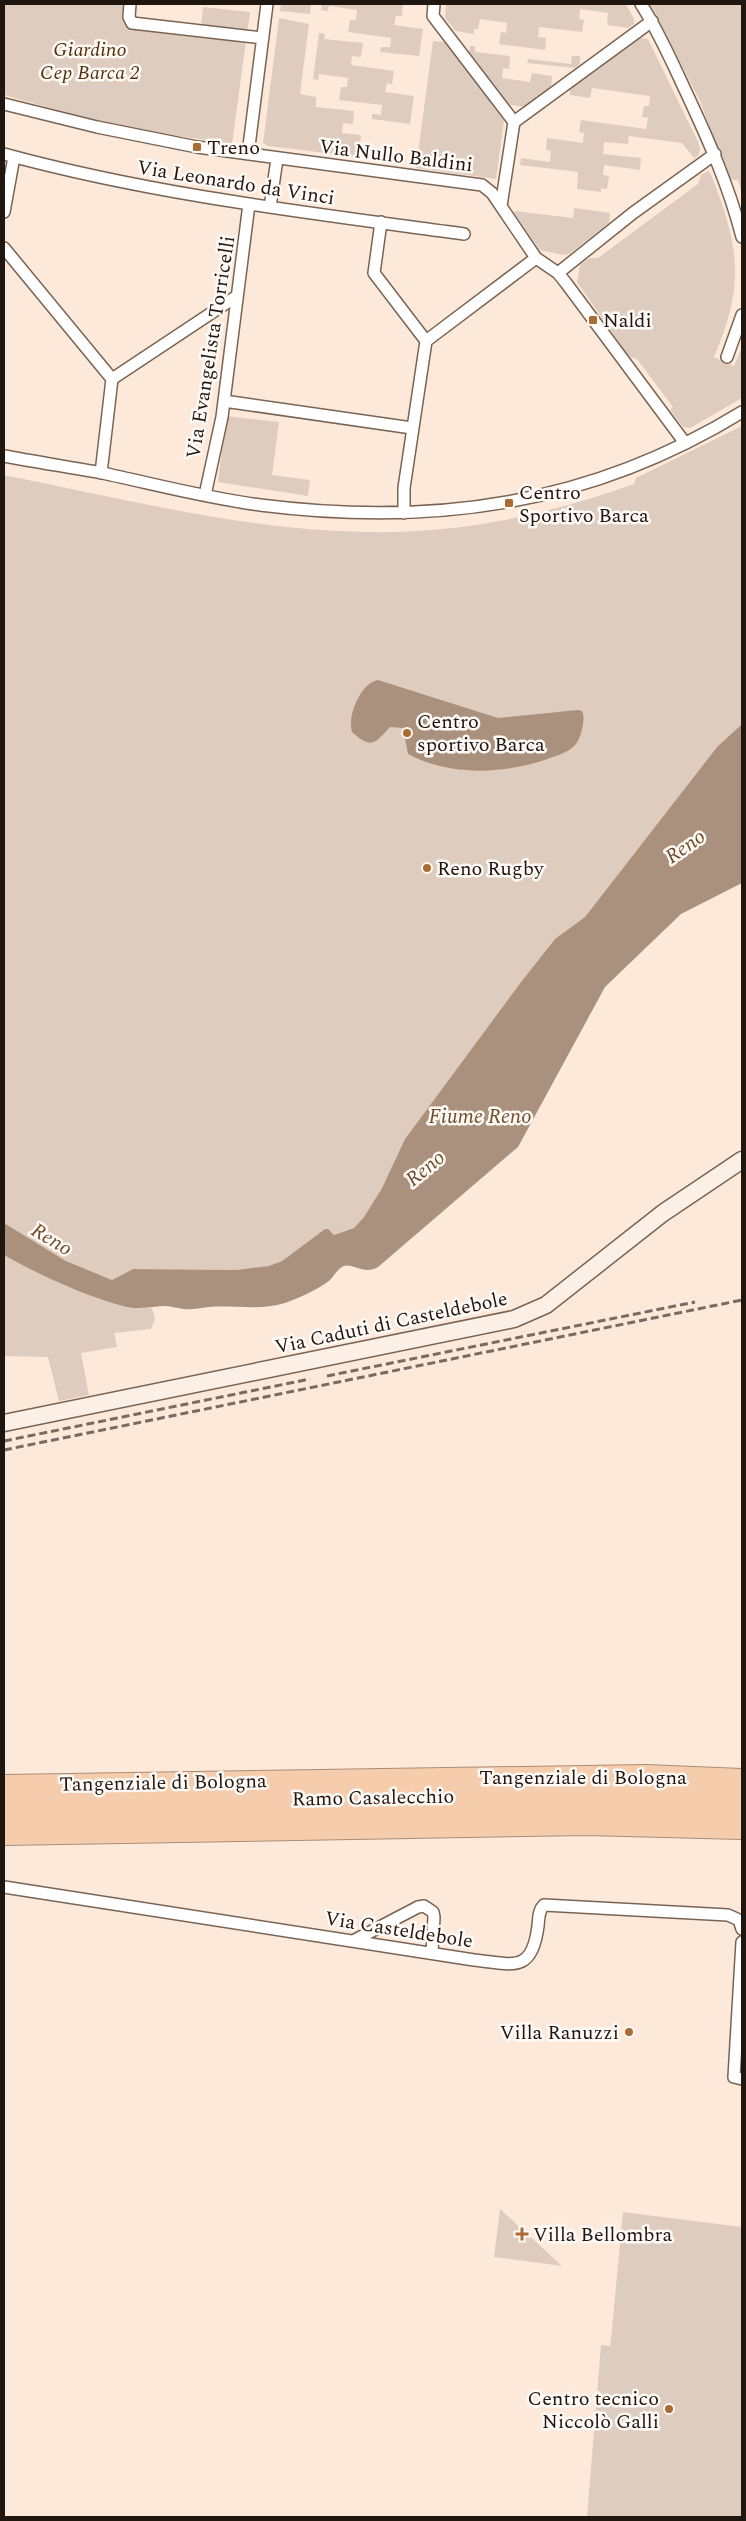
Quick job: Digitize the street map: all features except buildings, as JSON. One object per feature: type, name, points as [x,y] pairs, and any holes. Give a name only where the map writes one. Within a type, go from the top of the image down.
[{"type":"highway","points":[[706,1777],[742,1773]]},
{"type":"highway","name":"Tangenziale di Bologna","points":[[4,1785],[646,1775],[742,1779]]},
{"type":"highway","name":"Ramo Casalecchio","points":[[4,1803],[644,1792],[742,1797]]},
{"type":"highway","name":"Ramo Casalecchio","points":[[4,1818],[629,1809],[742,1813]]},
{"type":"highway","points":[[586,1825],[663,1834],[721,1836],[742,1840]]},
{"type":"highway","points":[[4,1835],[586,1825],[742,1829]]},
{"type":"main road","name":"Via Caduti di Casteldebole","points":[[4,1424],[514,1319],[546,1305],[663,1213],[742,1160]]},
{"type":"street","points":[[130,4],[129,17],[132,23],[263,38]]},
{"type":"street","points":[[248,154],[267,4]]},
{"type":"street","points":[[434,4],[433,16],[514,122]]},
{"type":"street","points":[[641,4],[652,21],[714,154],[730,194],[742,237]]},
{"type":"street","points":[[501,206],[514,122],[652,21]]},
{"type":"street","name":"Via Nullo Baldini","points":[[4,104],[137,136],[248,154],[482,185],[492,193],[536,258]]},
{"type":"street","points":[[558,273],[633,213],[714,154]]},
{"type":"street","points":[[4,212],[9,155]]},
{"type":"street","name":"Via Leonardo da Vinci","points":[[9,155],[131,185],[270,207],[464,234]]},
{"type":"street","points":[[270,207],[277,158]]},
{"type":"street","name":"Via Evangelista Torricelli","points":[[205,495],[224,400],[250,204]]},
{"type":"street","points":[[381,222],[374,272],[426,341]]},
{"type":"street","points":[[4,248],[112,379],[101,473]]},
{"type":"street","points":[[404,513],[404,488],[426,341],[536,258],[558,273],[685,443]]},
{"type":"street","points":[[112,379],[237,296]]},
{"type":"street","points":[[727,357],[742,315]]},
{"type":"street","points":[[224,400],[412,428]]},
{"type":"street","points":[[4,456],[101,473],[205,495],[329,512],[404,513],[509,503],[552,493],[617,473],[685,443],[742,412]]},
{"type":"street","name":"Via Casteldebole","points":[[4,1886],[432,1954],[517,1964],[531,1956],[536,1940],[540,1910],[544,1905],[728,1915],[739,1920],[742,1929]]},
{"type":"street","points":[[353,1941],[418,1907],[424,1906],[433,1912],[434,1917],[432,1954]]},
{"type":"street","points":[[742,1942],[734,2077],[742,2079]]},
{"type":"green space","name":"Giardino Cep Barca 2","points":[[4,4],[128,4],[127,17],[201,27],[203,7],[250,12],[232,144],[114,126],[4,95]]},
{"type":"green space","points":[[281,4],[311,4],[310,14],[280,11]]},
{"type":"green space","points":[[322,4],[403,4],[402,16],[396,16],[394,25],[423,29],[419,56],[380,52],[381,47],[390,47],[391,38],[348,32],[350,20],[356,20],[357,10],[329,6],[328,11],[321,10]]},
{"type":"green space","points":[[446,4],[626,4],[634,19],[634,24],[628,28],[607,25],[608,13],[580,9],[579,19],[584,20],[582,32],[539,27],[538,37],[546,38],[545,50],[499,44],[501,32],[506,33],[507,23],[480,19],[478,29],[474,29],[474,34],[456,31],[445,18]]},
{"type":"green space","points":[[650,4],[742,4],[742,194],[738,180],[729,179],[700,101]]},
{"type":"green space","points":[[279,18],[309,24],[300,94],[316,97],[316,107],[354,111],[353,124],[343,123],[342,133],[361,135],[359,157],[268,146],[263,143]]},
{"type":"green space","points":[[319,33],[325,34],[324,39],[363,43],[361,57],[352,56],[351,65],[394,71],[392,84],[387,83],[385,92],[414,96],[410,124],[372,119],[372,114],[381,115],[382,105],[339,100],[341,87],[347,87],[348,78],[319,74],[318,80],[313,79]]},
{"type":"green space","points":[[640,38],[648,39],[699,144],[698,156],[694,158],[682,143],[629,136],[628,144],[604,142],[603,154],[641,158],[640,170],[604,165],[603,175],[609,176],[607,189],[601,188],[601,192],[577,189],[578,172],[520,165],[521,158],[550,162],[551,151],[546,150],[547,138],[583,143],[584,133],[579,132],[581,120],[646,129],[648,118],[642,117],[644,106],[649,106],[650,96],[592,88],[590,98],[570,95],[570,88]]},
{"type":"green space","points":[[433,41],[446,42],[504,121],[496,179],[416,168]]},
{"type":"green space","points":[[470,46],[475,46],[475,52],[510,56],[509,69],[503,68],[502,78],[530,82],[532,73],[552,76],[551,87],[524,107],[507,104],[469,53]]},
{"type":"green space","points":[[572,56],[580,56],[580,64],[575,68],[527,63],[528,59],[571,64]]},
{"type":"green space","points":[[708,171],[720,198],[727,221],[735,264],[731,307],[714,357],[734,366],[742,347],[742,398],[690,428],[683,427],[670,410],[673,407],[637,359],[629,357],[577,282],[580,265],[590,258],[598,258],[698,184],[701,175]]},
{"type":"green space","points":[[574,208],[610,213],[609,223],[569,254],[563,255],[540,250],[514,213],[514,211],[573,218]]},
{"type":"green space","points":[[226,416],[279,422],[272,475],[310,480],[308,496],[218,482]]},
{"type":"green space","points":[[742,426],[742,724],[717,747],[585,917],[555,939],[521,982],[405,1139],[382,1188],[364,1217],[354,1228],[334,1235],[325,1229],[282,1261],[270,1266],[236,1270],[133,1269],[112,1280],[66,1261],[4,1223],[4,475],[184,512],[275,526],[367,532],[435,530],[469,526],[536,513],[602,495],[634,484],[636,478]]},
{"type":"green space","points":[[4,1255],[36,1272],[98,1298],[136,1308],[152,1308],[155,1318],[151,1329],[114,1333],[117,1347],[81,1353],[89,1395],[59,1401],[48,1357],[4,1356]]},
{"type":"green space","points":[[500,2209],[562,2266],[494,2257]]},
{"type":"green space","name":"Centro tecnico Niccolò Galli","points":[[623,2212],[742,2227],[742,2517],[587,2517],[601,2345],[610,2346]]},
{"type":"water","points":[[378,680],[498,718],[578,710],[582,711],[584,719],[577,743],[570,750],[561,754],[533,763],[497,770],[460,770],[442,767],[408,754],[403,728],[390,727],[381,737],[369,743],[352,732],[351,718],[356,702],[366,687]]},
{"type":"water","name":"Fiume Reno","points":[[742,724],[742,883],[681,914],[605,987],[518,1147],[378,1267],[367,1270],[350,1266],[342,1267],[329,1281],[308,1294],[285,1303],[266,1307],[183,1309],[164,1306],[138,1308],[108,1302],[77,1290],[31,1270],[4,1255],[4,1223],[66,1261],[112,1280],[133,1269],[236,1270],[269,1266],[282,1261],[325,1229],[328,1229],[334,1235],[354,1228],[364,1217],[382,1188],[405,1139],[521,982],[555,939],[585,917],[717,747]]},
{"type":"railway","points":[[4,1450],[742,1300]]},
{"type":"railway","points":[[327,1376],[695,1302]]},
{"type":"railway","points":[[4,1441],[310,1379]]},
{"type":"place","name":"Treno","points":[[197,147]]},
{"type":"place","name":"Naldi","points":[[593,320]]},
{"type":"place","name":"Centro Sportivo Barca","points":[[509,503]]},
{"type":"place","name":"Centro sportivo Barca","points":[[407,733]]},
{"type":"place","name":"Reno Rugby","points":[[427,868]]},
{"type":"place","name":"Villa Ranuzzi","points":[[629,2032]]},
{"type":"place","name":"Villa Bellombra","points":[[522,2234]]},
{"type":"place","name":"Centro tecnico Niccolò Galli","points":[[669,2409]]},
{"type":"water label","name":"Reno","points":[[685,846]]},
{"type":"water label","name":"Reno","points":[[425,1168]]},
{"type":"water label","name":"Reno","points":[[52,1239]]}]
